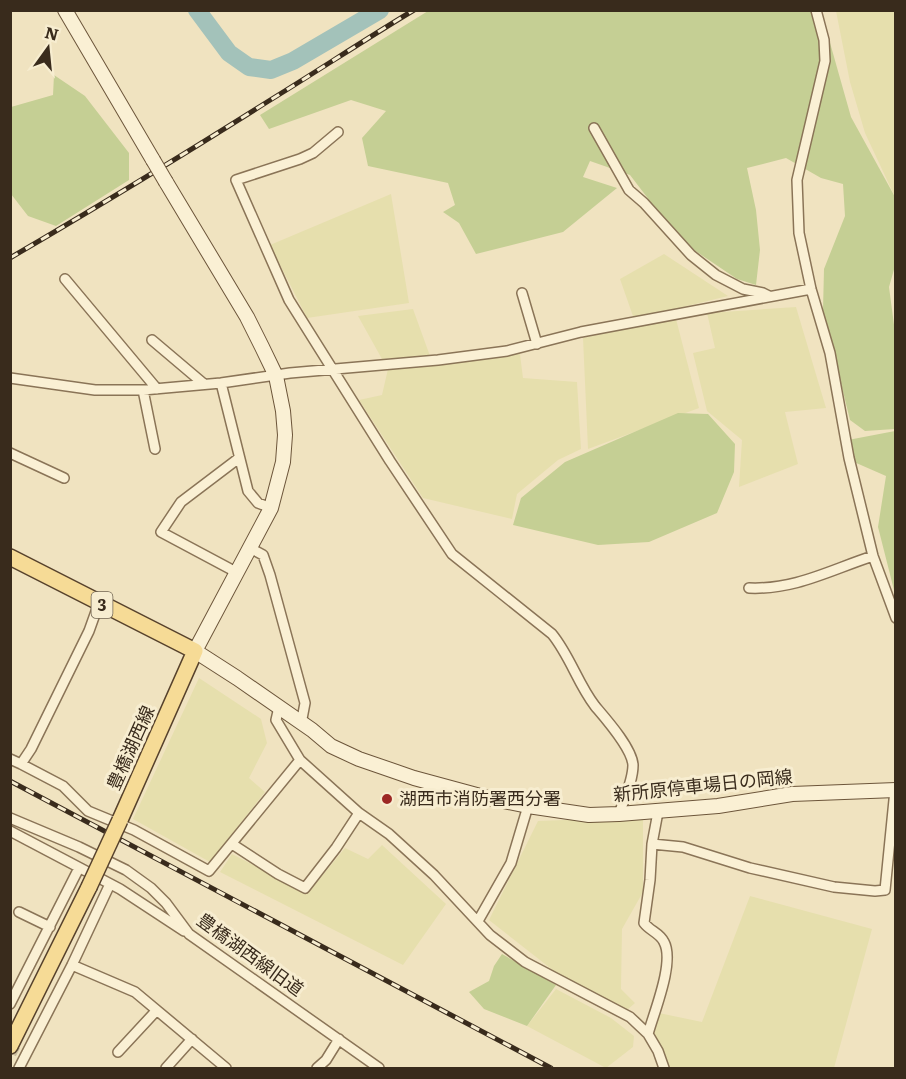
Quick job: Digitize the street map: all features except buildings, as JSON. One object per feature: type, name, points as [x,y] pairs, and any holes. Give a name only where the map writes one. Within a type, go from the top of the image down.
[{"type":"main road","points":[[65,10],[247,317],[276,376],[284,411],[285,435],[282,470],[271,508],[195,651]]},
{"type":"main road","name":"3","points":[[10,557],[195,651]]},
{"type":"main road","name":"新所原停車場日の岡線","points":[[195,651],[279,707],[331,746],[359,759],[414,778],[528,806],[581,814],[619,814],[718,806],[792,794],[895,790]]},
{"type":"main road","name":"豊橋湖西線","points":[[10,1046],[89,887],[195,651]]},
{"type":"street","points":[[816,10],[825,40],[825,61],[797,180],[799,233],[811,289],[830,353],[849,458],[873,556],[896,618]]},
{"type":"street","points":[[594,128],[629,190],[644,203],[691,255],[716,275],[743,289],[763,292],[769,296]]},
{"type":"street","points":[[338,132],[313,153],[236,180],[289,300],[390,461],[452,554],[543,625],[562,646],[594,704],[614,728],[633,763],[619,814]]},
{"type":"street","points":[[65,279],[157,389]]},
{"type":"street","points":[[10,378],[95,390],[143,390],[221,383],[290,373],[438,360],[507,351],[619,324],[811,289]]},
{"type":"street","points":[[522,293],[537,344]]},
{"type":"street","points":[[152,340],[204,384]]},
{"type":"street","points":[[221,383],[248,491],[258,503],[271,508]]},
{"type":"street","points":[[143,390],[155,449]]},
{"type":"street","points":[[10,453],[64,478]]},
{"type":"street","points":[[236,572],[161,532],[181,502],[239,458]]},
{"type":"street","points":[[250,548],[263,555],[267,562],[305,703],[301,724]]},
{"type":"street","points":[[749,588],[771,589],[802,582],[873,556]]},
{"type":"street","points":[[21,764],[31,749],[89,631],[99,603]]},
{"type":"street","points":[[279,707],[276,720],[300,760],[359,813],[389,834],[434,875],[490,935],[525,962],[630,1017],[648,1034],[658,1051],[664,1068]]},
{"type":"street","points":[[10,759],[63,786],[88,812],[134,831],[209,871],[300,760]]},
{"type":"street","points":[[652,844],[683,847],[750,868],[834,887],[885,890],[895,790]]},
{"type":"street","points":[[478,921],[511,863],[528,806]]},
{"type":"street","points":[[648,1034],[667,966],[666,944],[644,923],[652,844],[658,812]]},
{"type":"street","points":[[232,844],[278,874],[305,888],[359,813]]},
{"type":"street","name":"豊橋湖西線旧道","points":[[10,818],[126,870],[151,888],[166,903],[189,934],[379,1068]]},
{"type":"street","points":[[10,831],[110,884],[189,934]]},
{"type":"street","points":[[10,1004],[79,868]]},
{"type":"street","points":[[19,1068],[110,884]]},
{"type":"street","points":[[19,912],[50,927]]},
{"type":"street","points":[[72,964],[135,992],[226,1068]]},
{"type":"street","points":[[118,1052],[156,1011]]},
{"type":"street","points":[[166,1068],[192,1039]]},
{"type":"street","points":[[317,1068],[326,1060],[339,1040]]},
{"type":"shaded area","points":[[836,11],[895,11],[895,197],[865,133],[850,82]]},
{"type":"shaded area","points":[[391,194],[409,303],[307,318],[270,245]]},
{"type":"shaded area","points":[[664,254],[728,296],[634,319],[620,279]]},
{"type":"shaded area","points":[[796,307],[826,408],[785,412],[798,464],[739,487],[742,440],[707,411],[693,353],[715,348],[707,313]]},
{"type":"shaded area","points":[[413,309],[430,356],[382,359],[358,316]]},
{"type":"shaded area","points":[[676,319],[699,408],[588,449],[583,338]]},
{"type":"shaded area","points":[[520,354],[523,378],[577,382],[581,449],[558,460],[517,494],[512,519],[423,498],[359,400],[382,395],[388,369]]},
{"type":"shaded area","points":[[199,678],[261,719],[267,743],[249,778],[265,792],[210,862],[133,819]]},
{"type":"shaded area","points":[[643,817],[643,892],[622,929],[621,989],[635,1003],[627,1010],[554,971],[489,920],[538,821]]},
{"type":"shaded area","points":[[382,845],[446,904],[403,965],[220,872],[232,854],[308,893],[345,848],[368,859]]},
{"type":"shaded area","points":[[750,896],[872,929],[834,1068],[663,1068],[648,1034],[654,1012],[702,1022]]},
{"type":"shaded area","points":[[556,989],[611,1018],[634,1036],[633,1047],[606,1068],[527,1026]]},
{"type":"green space","points":[[428,11],[821,11],[851,117],[895,197],[895,266],[889,287],[896,340],[895,429],[865,431],[850,420],[823,310],[824,269],[845,216],[843,184],[821,178],[786,158],[747,168],[756,210],[760,250],[756,285],[737,279],[694,250],[653,205],[630,175],[590,161],[583,177],[617,188],[563,232],[476,254],[459,223],[443,212],[455,205],[448,183],[368,166],[362,138],[386,111],[351,100],[269,129],[260,115]]},
{"type":"green space","points":[[54,75],[85,96],[129,153],[129,180],[56,226],[28,216],[11,194],[11,107],[53,95]]},
{"type":"green space","points":[[678,413],[708,414],[735,444],[734,472],[717,513],[649,542],[598,545],[513,525],[521,498],[565,462]]},
{"type":"green space","points":[[895,431],[895,594],[878,527],[886,476],[854,462],[848,440]]},
{"type":"green space","points":[[502,954],[556,985],[527,1026],[484,1009],[469,992],[489,981],[494,966]]},
{"type":"waterway","points":[[197,10],[229,53],[249,67],[271,70],[293,61],[380,10]]},
{"type":"tunnel","points":[[10,1048],[25,1056]]},
{"type":"railway","points":[[10,258],[172,161],[414,10]]},
{"type":"railway","points":[[10,781],[551,1068]]},
{"type":"place","name":"湖西市消防署西分署","points":[[387,799]]}]
